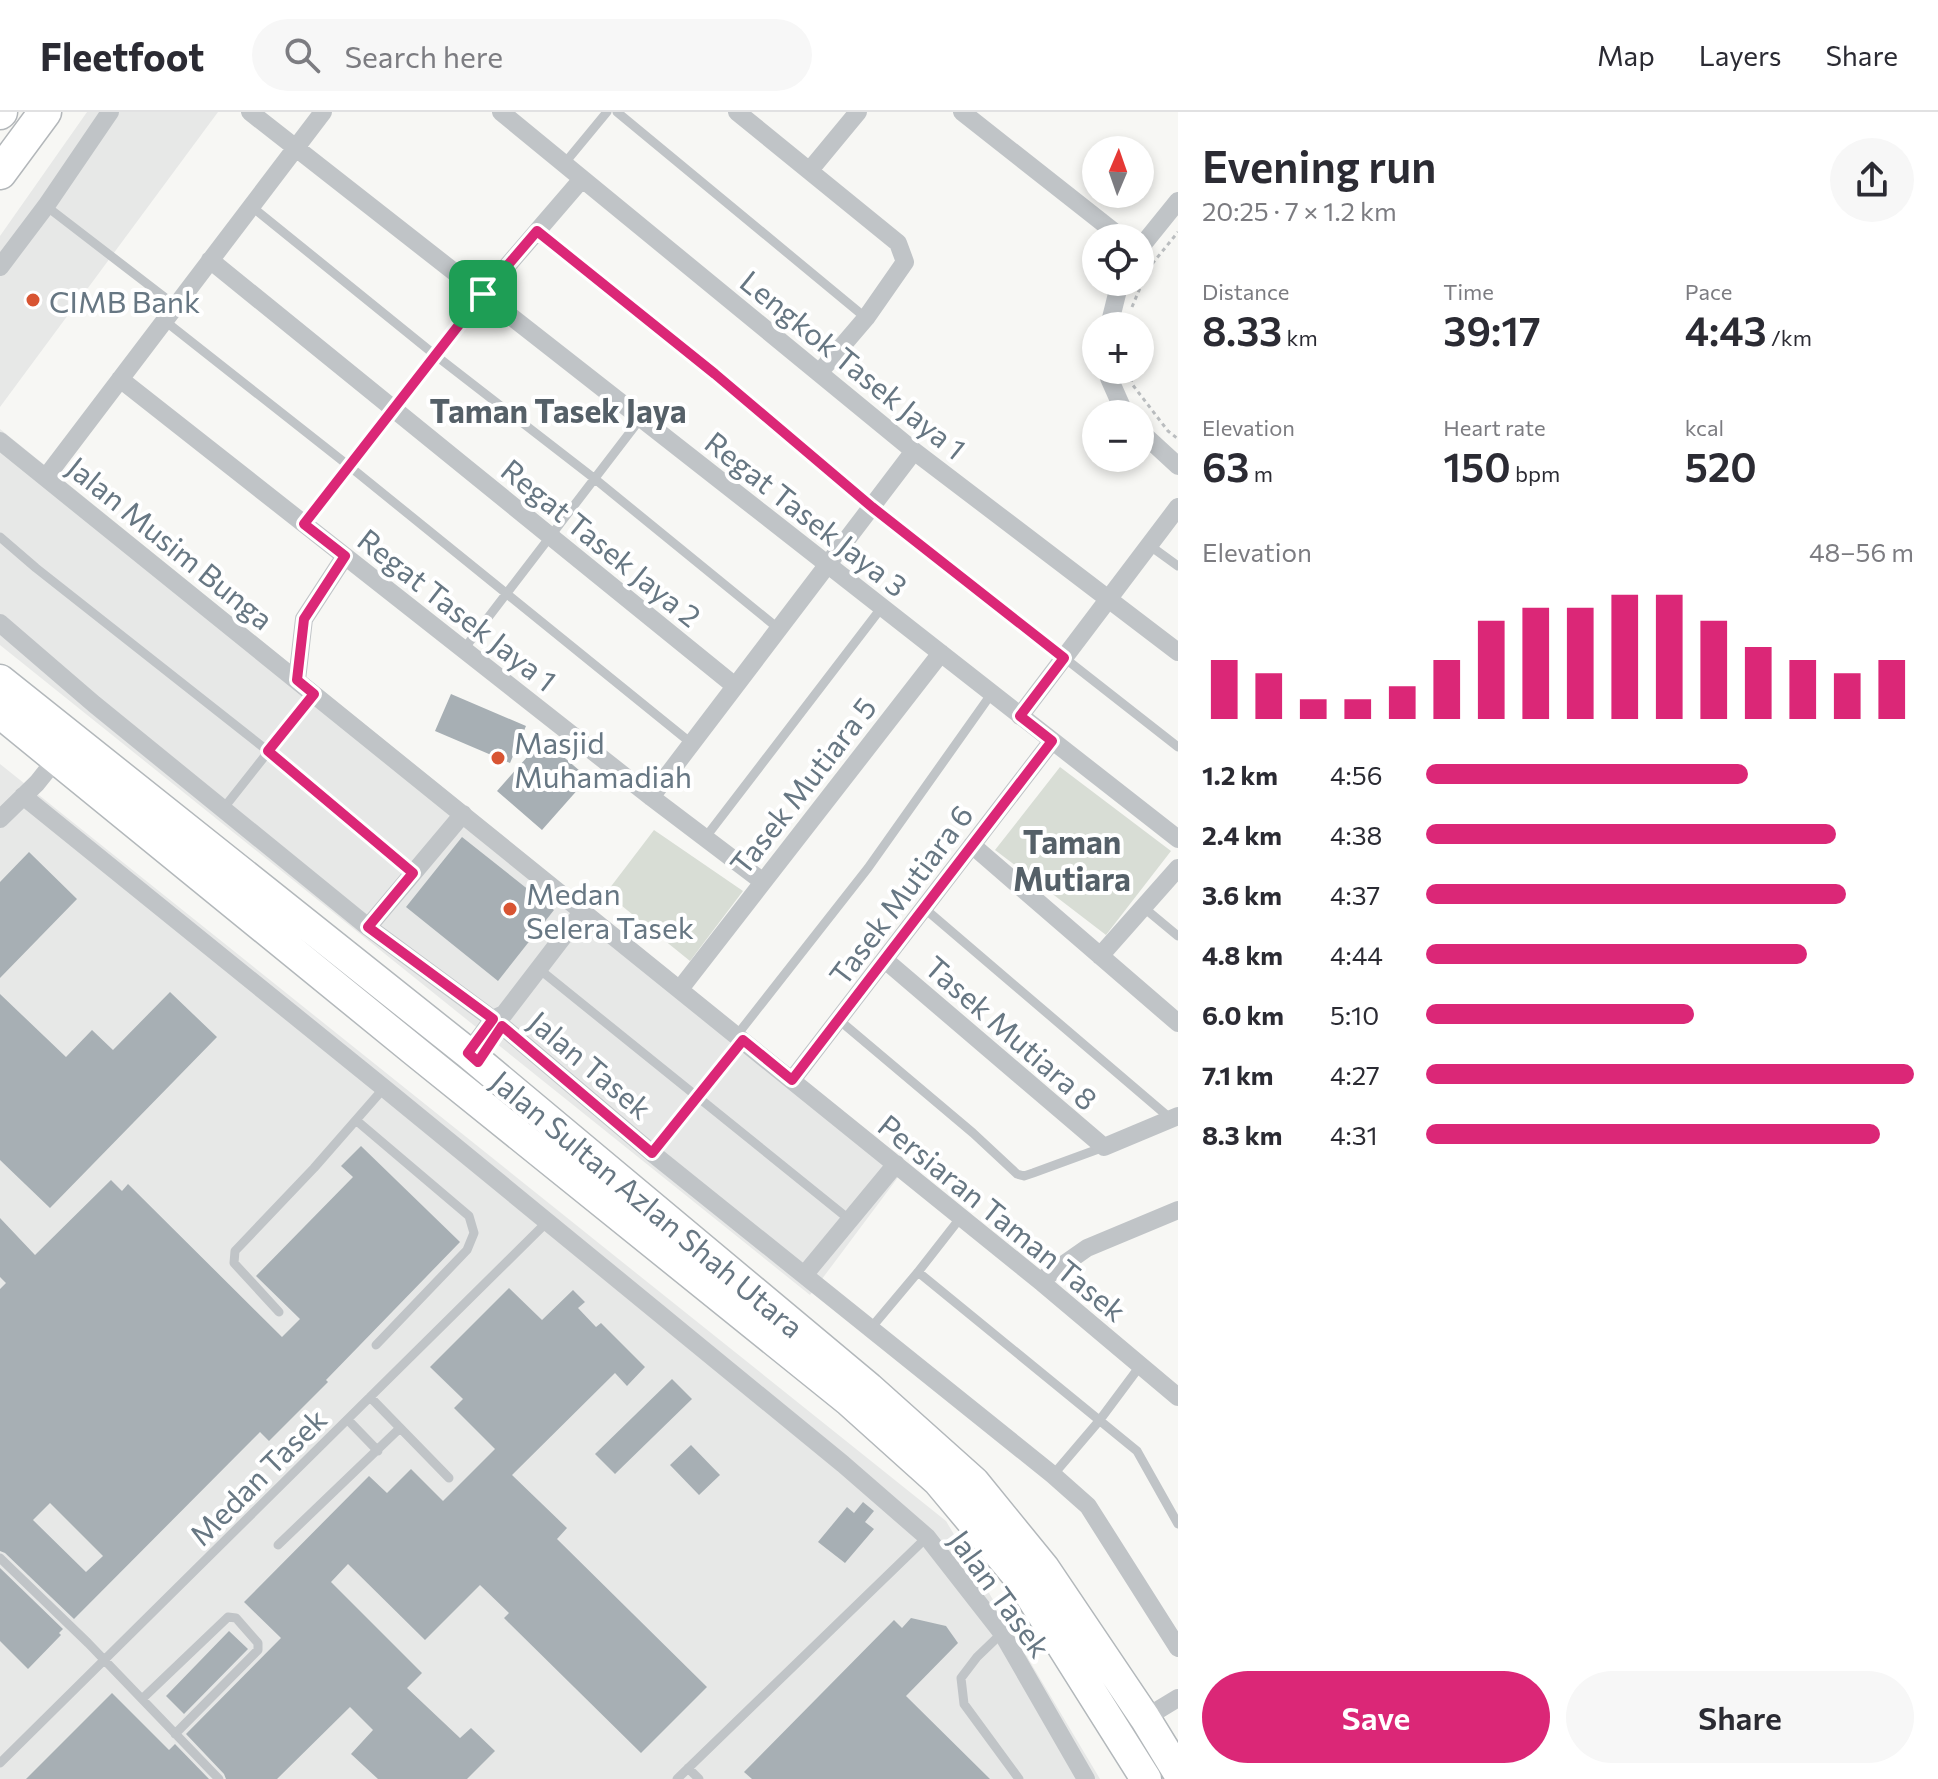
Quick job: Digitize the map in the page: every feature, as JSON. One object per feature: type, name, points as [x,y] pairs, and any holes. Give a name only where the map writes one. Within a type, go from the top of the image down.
[{"type":"highway","points":[[0,136],[18,112]]},
{"type":"highway","points":[[0,173],[45,112]]},
{"type":"main road","name":"Jalan Sultan Azlan Shah Utara","points":[[0,680],[471,1060],[869,1388],[974,1482],[1044,1568],[1178,1772]]},
{"type":"main road","name":"Jalan Sultan Azlan Shah Utara","points":[[0,713],[849,1401],[938,1481],[1020,1579],[1146,1779]]},
{"type":"main road","points":[[416,1052],[443,1065],[471,1060],[469,1079],[513,1121],[515,1133]]},
{"type":"street","points":[[0,267],[110,112]]},
{"type":"street","name":"Regat Tasek Jaya 3","points":[[250,112],[1178,839]]},
{"type":"street","points":[[46,477],[323,112]]},
{"type":"street","name":"Lengkok Tasek Jaya 1","points":[[501,112],[914,451],[1178,652]]},
{"type":"street","points":[[737,112],[898,243],[905,262],[866,318],[819,373]]},
{"type":"street","points":[[962,112],[1104,224]]},
{"type":"street","points":[[810,170],[851,114]]},
{"type":"street","points":[[483,294],[582,179]]},
{"type":"street","points":[[1154,231],[1178,201]]},
{"type":"street","name":"Regat Tasek Jaya 2","points":[[210,260],[735,686]]},
{"type":"street","name":"Regat Tasek Jaya 1","points":[[120,379],[762,881]]},
{"type":"street","name":"Jalan Musim Bunga","points":[[0,441],[792,1080]]},
{"type":"street","points":[[1154,444],[1178,466]]},
{"type":"street","points":[[651,797],[914,451]]},
{"type":"street","points":[[1020,716],[1178,507]]},
{"type":"street","points":[[297,680],[304,619],[345,556]]},
{"type":"street","name":"Jalan Tasek","points":[[0,623],[94,704],[368,927],[500,1020],[652,1153],[1053,1475],[1088,1506],[1178,1648]]},
{"type":"street","name":"Tasek Mutiara 5","points":[[680,989],[941,653]]},
{"type":"street","name":"Tasek Mutiara 6","points":[[792,1080],[1052,741]]},
{"type":"street","points":[[0,819],[37,783],[57,758]]},
{"type":"street","name":"Jalan Tasek","points":[[23,796],[843,1464],[927,1537],[1002,1633],[1086,1779]]},
{"type":"street","points":[[368,927],[463,814]]},
{"type":"street","points":[[972,845],[1178,1023]]},
{"type":"street","points":[[1100,956],[1178,868]]},
{"type":"street","points":[[471,1060],[583,911]]},
{"type":"street","name":"Tasek Mutiara 8","points":[[885,960],[1104,1147]]},
{"type":"street","name":"Persiaran Taman Tasek","points":[[792,1080],[1178,1397]]},
{"type":"street","points":[[1104,1147],[1174,1117]]},
{"type":"street","points":[[805,1274],[896,1164]]},
{"type":"street","points":[[1040,1281],[1087,1248],[1178,1210]]},
{"type":"street","points":[[1145,1718],[1178,1698]]},
{"type":"lane","points":[[564,164],[607,112]]},
{"type":"lane","points":[[617,112],[866,318]]},
{"type":"lane","points":[[46,206],[349,466],[691,743]]},
{"type":"lane","points":[[251,206],[779,629]]},
{"type":"lane","points":[[537,231],[715,374],[872,507],[1178,747]]},
{"type":"lane","points":[[304,524],[483,294]]},
{"type":"lane","points":[[464,649],[641,418]]},
{"type":"lane","points":[[0,537],[268,751],[413,873]]},
{"type":"lane","points":[[1149,545],[1178,566]]},
{"type":"lane","points":[[705,838],[882,607]]},
{"type":"lane","points":[[652,1153],[697,1098],[868,868],[992,693]]},
{"type":"lane","points":[[223,809],[314,694]]},
{"type":"lane","points":[[1143,907],[1178,936]]},
{"type":"lane","points":[[924,908],[1174,1117]]},
{"type":"lane","points":[[539,969],[850,1220]]},
{"type":"lane","points":[[839,1020],[1017,1174],[1024,1176],[1104,1147]]},
{"type":"lane","points":[[279,1312],[234,1263],[235,1251],[384,1088]]},
{"type":"lane","points":[[357,1121],[469,1216],[474,1233],[467,1250],[376,1345]]},
{"type":"lane","points":[[871,1328],[961,1217]]},
{"type":"lane","name":"Medan Tasek","points":[[0,1763],[547,1222]]},
{"type":"lane","points":[[918,1272],[1137,1451],[1178,1524]]},
{"type":"lane","points":[[1053,1475],[1140,1366]]},
{"type":"lane","points":[[370,1397],[449,1478]]},
{"type":"lane","points":[[348,1420],[378,1451]]},
{"type":"lane","points":[[278,1545],[400,1428]]},
{"type":"lane","points":[[677,1779],[927,1537]]},
{"type":"lane","points":[[0,1558],[219,1779]]},
{"type":"lane","points":[[142,1699],[228,1617],[236,1618],[258,1643],[258,1650],[175,1734]]},
{"type":"lane","points":[[1002,1633],[961,1678],[964,1704],[1019,1779]]},
{"type":"lane","points":[[688,1768],[699,1779]]},
{"type":"path","points":[[1130,312],[1148,269],[1178,232]]},
{"type":"path","points":[[1132,384],[1168,431],[1178,439]]},
{"type":"shaded area","points":[[87,112],[218,112],[0,407],[0,236]]},
{"type":"shaded area","points":[[0,429],[908,1164],[810,1295],[0,645]]},
{"type":"shaded area","points":[[0,764],[946,1521],[1100,1779],[0,1779]]},
{"type":"shaded area","points":[[1060,767],[1171,851],[1106,935],[995,850]]},
{"type":"shaded area","points":[[654,830],[743,891],[690,961],[606,893]]},
{"type":"building","points":[[451,694],[526,726],[510,763],[435,731]]},
{"type":"building","points":[[543,739],[588,778],[542,830],[497,791]]},
{"type":"building","name":"Medan Selera Tasek","points":[[462,837],[554,910],[498,981],[406,907]]},
{"type":"building","points":[[29,852],[77,899],[0,978],[0,882]]},
{"type":"building","points":[[170,992],[217,1037],[50,1208],[0,1160],[0,994],[66,1057],[92,1030],[113,1050]]},
{"type":"building","points":[[361,1146],[460,1242],[269,1441],[260,1432],[74,1619],[0,1551],[0,1289],[6,1283],[0,1277],[0,1218],[35,1255],[111,1180],[122,1191],[128,1184],[282,1337],[300,1319],[256,1276],[353,1177],[341,1166]],"holes":[[[50,1503],[103,1556],[86,1572],[33,1520]]]},
{"type":"building","points":[[509,1288],[542,1320],[573,1290],[585,1302],[578,1308],[596,1327],[601,1323],[645,1367],[627,1386],[615,1373],[512,1475],[567,1528],[557,1539],[707,1687],[641,1753],[504,1618],[509,1613],[480,1585],[425,1640],[348,1564],[331,1582],[422,1673],[407,1688],[460,1738],[471,1728],[495,1751],[467,1779],[378,1779],[351,1754],[373,1730],[350,1707],[277,1779],[226,1779],[186,1734],[281,1638],[244,1602],[369,1476],[387,1493],[411,1469],[443,1501],[495,1449],[454,1408],[463,1399],[430,1367]]},
{"type":"building","points":[[672,1379],[692,1399],[615,1474],[595,1454]]},
{"type":"building","points":[[691,1445],[720,1475],[699,1495],[670,1465]]},
{"type":"building","points":[[863,1502],[874,1511],[865,1522],[874,1529],[845,1563],[818,1542],[847,1507],[854,1513]]},
{"type":"building","points":[[0,1568],[63,1629],[59,1633],[61,1635],[28,1669],[0,1641]]},
{"type":"building","points":[[911,1618],[946,1626],[958,1643],[906,1696],[990,1779],[752,1779],[744,1772],[894,1620],[902,1628]]},
{"type":"building","points":[[229,1631],[248,1649],[184,1714],[166,1696]]},
{"type":"building","points":[[112,1693],[169,1750],[175,1744],[209,1779],[26,1779]]},
{"type":"place","name":"CIMB Bank","points":[[33,300]]},
{"type":"place","name":"Masjid Muhamadiah","points":[[498,758]]},
{"type":"place","name":"Medan Selera Tasek","points":[[510,909]]},
{"type":"district","name":"Taman Tasek Jaya","points":[[558,410]]},
{"type":"district","name":"Taman Mutiara","points":[[1072,860]]},
{"type":"route","points":[[537,231],[715,374],[872,507],[1064,658],[1020,716],[1052,741],[792,1080],[743,1040],[652,1153],[502,1026],[478,1062],[468,1053],[493,1019],[368,927],[413,873],[268,751],[314,694],[297,680],[304,619],[345,556],[304,524],[483,294],[537,231]]}]
